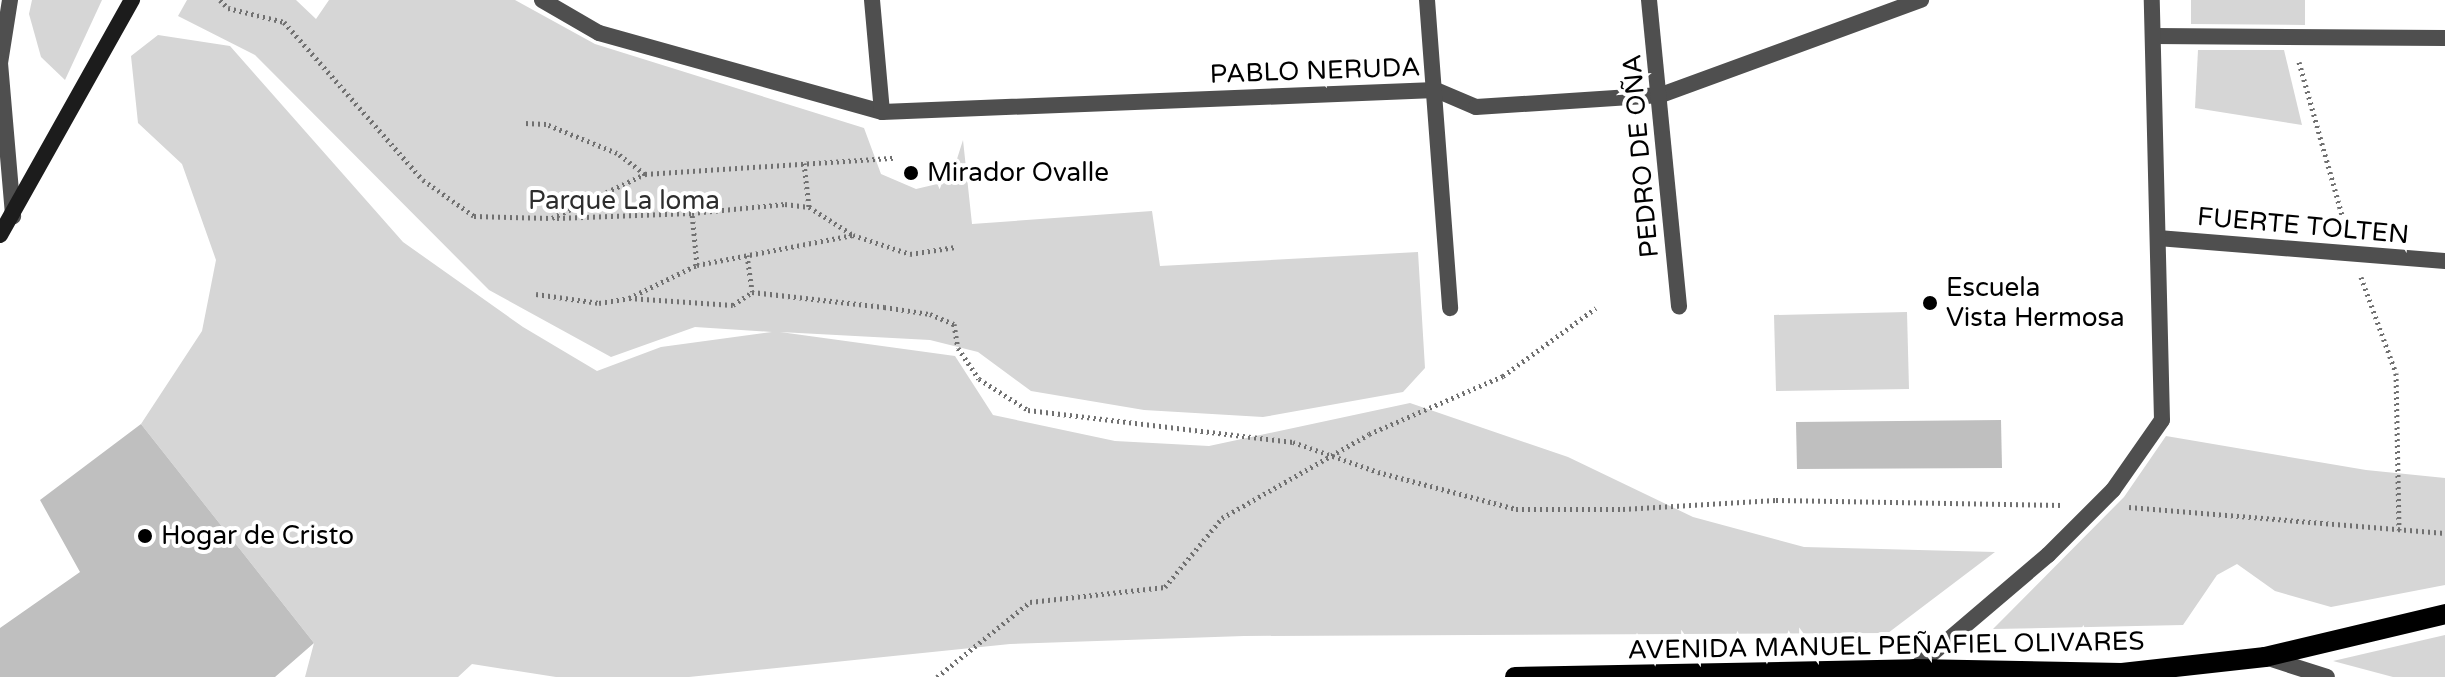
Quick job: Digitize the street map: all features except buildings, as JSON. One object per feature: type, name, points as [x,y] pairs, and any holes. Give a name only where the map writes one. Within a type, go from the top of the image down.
[{"type":"main road","points":[[0,235],[132,0]]},
{"type":"main road","name":"AVENIDA MANUEL PEÑAFIEL OLIVARES","points":[[1515,677],[1914,669],[2122,673],[2265,657],[2445,614]]},
{"type":"street","points":[[10,0],[0,63],[13,216]]},
{"type":"street","name":"PABLO NERUDA","points":[[542,0],[599,33],[882,112],[1436,90],[1476,107],[1661,95],[1921,0]]},
{"type":"street","points":[[872,0],[882,112]]},
{"type":"street","points":[[1427,0],[1450,308]]},
{"type":"street","name":"PEDRO DE OÑA","points":[[1649,0],[1661,95],[1679,307]]},
{"type":"street","points":[[1914,669],[2048,555],[2098,505],[2162,420],[2152,0]]},
{"type":"street","points":[[2153,36],[2445,38]]},
{"type":"street","name":"FUERTE TOLTEN","points":[[2158,238],[2445,261]]},
{"type":"street","points":[[2265,657],[2327,677]]},
{"type":"path","points":[[220,0],[228,8],[284,22],[423,180],[474,216],[552,218],[692,213],[785,204],[809,207],[853,235],[910,254],[955,247]]},
{"type":"path","points":[[525,123],[546,124],[617,153],[645,174]]},
{"type":"path","points":[[552,218],[645,174],[894,158]]},
{"type":"path","points":[[804,163],[809,207]]},
{"type":"path","points":[[692,213],[697,265]]},
{"type":"path","points":[[629,298],[697,265],[853,235]]},
{"type":"path","points":[[747,255],[752,292]]},
{"type":"path","points":[[536,294],[599,303],[629,298],[733,305],[752,292],[884,307],[954,324],[958,348],[979,379],[1028,410],[1095,422],[1195,427],[1336,453],[1378,472],[1516,509],[1623,509],[1776,500],[2098,505],[2445,533]]},
{"type":"path","points":[[937,677],[1030,602],[1165,587],[1222,518],[1336,453],[1503,376],[1596,308]]},
{"type":"green space","points":[[32,0],[102,0],[65,80],[41,57],[29,14]]},
{"type":"green space","name":"Parque La loma","points":[[187,0],[296,0],[316,19],[329,0],[515,0],[595,44],[864,128],[881,174],[916,189],[950,181],[963,140],[972,224],[1152,211],[1160,266],[1418,252],[1425,368],[1403,392],[1263,417],[1144,410],[1031,391],[978,352],[930,340],[780,332],[955,356],[993,415],[1115,441],[1209,446],[1410,403],[1568,457],[1693,517],[1804,547],[1995,552],[1888,633],[1244,636],[1010,644],[689,677],[556,677],[472,664],[458,677],[305,677],[314,643],[141,424],[202,331],[216,260],[182,164],[138,123],[131,56],[158,35],[230,46],[403,242],[523,327],[597,371],[661,347],[772,332],[695,327],[611,357],[489,290],[255,55],[178,16]]},
{"type":"green space","points":[[2191,0],[2305,0],[2305,25],[2191,24]]},
{"type":"green space","points":[[2198,50],[2284,50],[2302,125],[2195,108]]},
{"type":"green space","points":[[1907,312],[1909,389],[1776,391],[1774,315]]},
{"type":"green space","points":[[2166,436],[2366,470],[2445,478],[2445,585],[2331,607],[2275,591],[2237,564],[2217,575],[2183,625],[1993,629],[2124,497]]},
{"type":"green space","points":[[2445,635],[2445,677],[2393,677],[2333,661]]},
{"type":"place","name":"Mirador Ovalle","points":[[911,173]]},
{"type":"place","name":"Escuela Vista Hermosa","points":[[1930,303]]},
{"type":"place","name":"Hogar de Cristo","points":[[145,536]]}]
